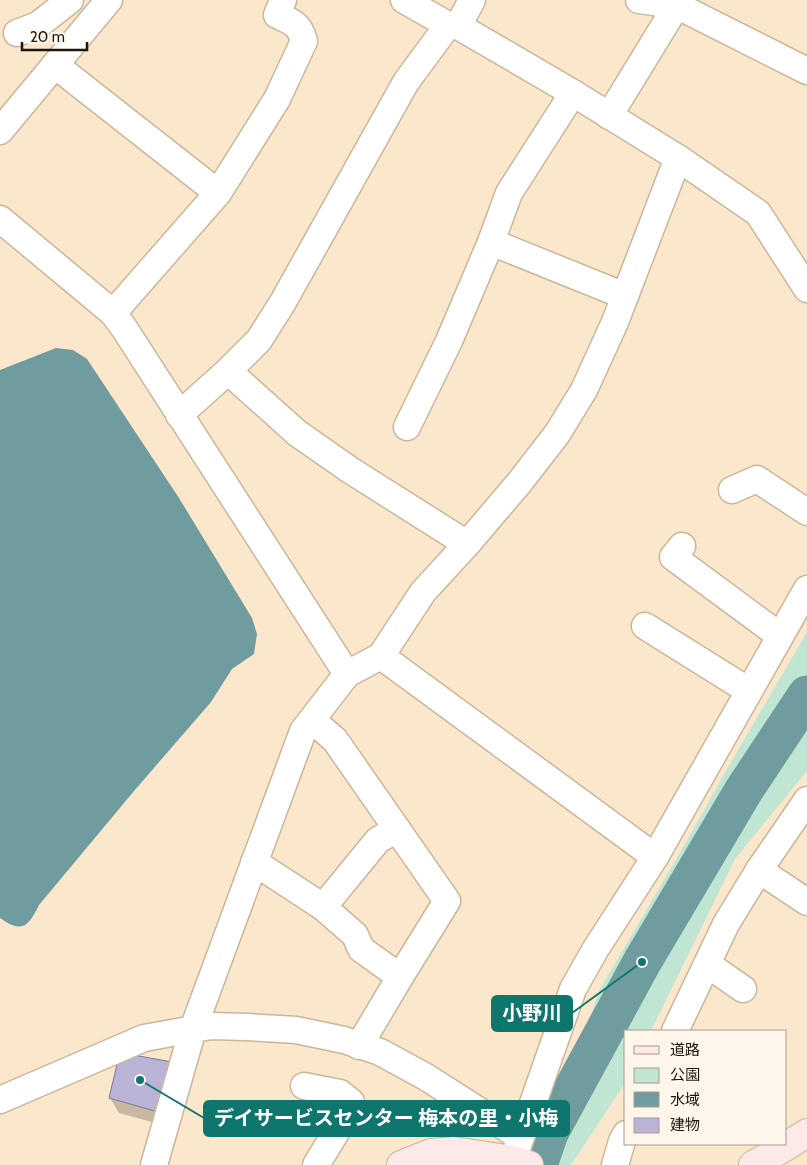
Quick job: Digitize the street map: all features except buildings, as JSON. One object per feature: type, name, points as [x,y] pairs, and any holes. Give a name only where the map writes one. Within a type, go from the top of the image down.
[{"type":"main road","points":[[753,1165],[807,1133]]},
{"type":"main road","points":[[401,1165],[432,1153],[454,1151],[519,1158]]},
{"type":"street","points":[[17,33],[38,25],[70,0]]},
{"type":"street","points":[[113,313],[218,193],[277,99],[304,41],[302,32],[296,24],[276,15],[283,0]]},
{"type":"street","points":[[404,0],[573,93],[678,158],[758,212],[807,289]]},
{"type":"street","points":[[179,414],[228,371],[259,340],[283,302],[406,82],[453,26],[472,0]]},
{"type":"street","points":[[639,0],[678,3],[807,71]]},
{"type":"street","points":[[0,131],[105,1]]},
{"type":"street","points":[[609,116],[678,3]]},
{"type":"street","points":[[55,65],[218,193]]},
{"type":"street","points":[[407,427],[449,341],[491,242],[509,193],[573,93]]},
{"type":"street","points":[[154,1165],[192,1029],[303,731],[347,674],[381,656],[423,592],[519,483],[557,434],[584,390],[615,322],[678,158]]},
{"type":"street","points":[[0,219],[113,313],[347,674]]},
{"type":"street","points":[[491,242],[625,296]]},
{"type":"street","points":[[228,371],[297,433],[350,470],[467,544]]},
{"type":"street","points":[[732,490],[757,479],[807,512]]},
{"type":"street","points":[[682,546],[673,557],[780,636]]},
{"type":"street","points":[[1,1097],[144,1038],[211,1026],[246,1026],[296,1030],[344,1040],[380,1052],[426,1077],[519,1158],[573,989],[595,950],[655,857],[807,590]]},
{"type":"street","points":[[645,626],[749,691]]},
{"type":"street","points":[[381,656],[655,857]]},
{"type":"street","points":[[312,720],[335,740],[447,902],[359,1046]]},
{"type":"street","points":[[676,1030],[726,924],[759,870],[807,800]]},
{"type":"street","points":[[323,907],[378,840],[397,829]]},
{"type":"street","points":[[254,862],[323,907],[355,934],[361,949],[400,977]]},
{"type":"street","points":[[759,870],[807,902]]},
{"type":"street","points":[[707,964],[743,989]]},
{"type":"street","points":[[304,1086],[340,1093],[351,1102],[346,1116],[316,1165]]},
{"type":"street","points":[[615,1165],[624,1138]]},
{"type":"green space","points":[[807,632],[807,771],[735,859],[651,1030],[624,1030],[624,1085],[571,1165],[530,1165],[559,1101],[600,989]]},
{"type":"water","points":[[56,348],[73,350],[87,359],[179,498],[252,618],[257,634],[254,654],[232,669],[211,702],[39,905],[31,919],[19,927],[13,926],[0,918],[0,370]]},
{"type":"waterway","points":[[538,1165],[549,1133],[642,962],[744,790],[807,695]]},
{"type":"place","name":"小野川","points":[[642,962]]},
{"type":"place","name":"デイサービスセンター 梅本の里・小梅","points":[[140,1080]]}]
